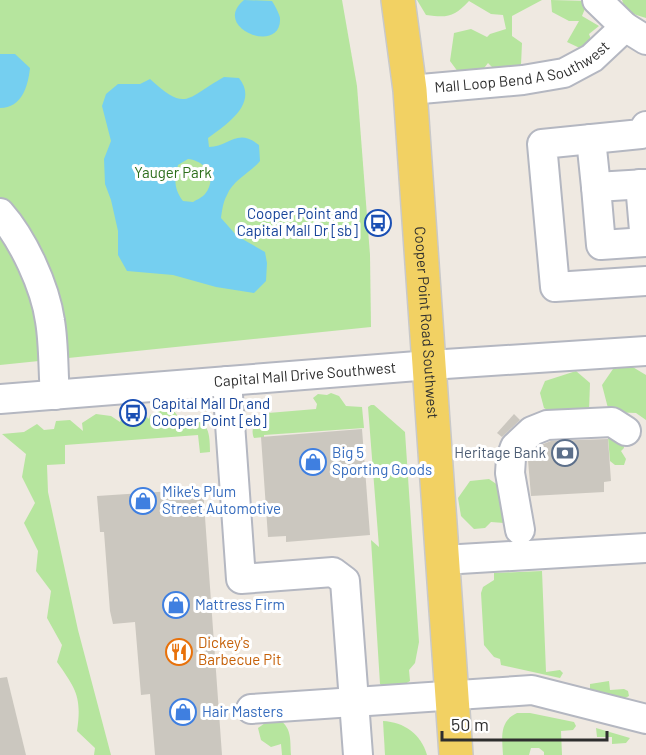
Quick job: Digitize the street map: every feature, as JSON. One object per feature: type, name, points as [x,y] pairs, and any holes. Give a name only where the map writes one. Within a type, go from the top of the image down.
[{"type":"main road","name":"Cooper Point Road Southwest","points":[[398,0],[410,90],[456,755]]},
{"type":"street","points":[[597,0],[635,34]]},
{"type":"street","name":"Mall Loop Bend A Southwest","points":[[410,90],[523,80],[564,73],[635,34]]},
{"type":"street","points":[[644,132],[542,144],[555,287],[646,281]]},
{"type":"street","points":[[591,139],[601,245],[646,242],[643,184],[596,187]]},
{"type":"street","points":[[0,213],[11,226],[43,290],[50,321],[55,395]]},
{"type":"street","name":"Capital Mall Drive Southwest","points":[[0,399],[430,365],[646,351]]},
{"type":"street","points":[[227,381],[241,579],[333,572],[345,581],[358,755]]},
{"type":"street","points":[[520,530],[510,473],[511,458],[515,447],[532,430],[547,425],[612,422],[626,430]]},
{"type":"street","points":[[443,560],[646,548]]},
{"type":"street","points":[[251,709],[532,690],[646,719]]},
{"type":"green space","name":"Yauger Park","points":[[0,0],[342,0],[357,86],[370,255],[371,327],[0,365]]},
{"type":"green space","points":[[417,0],[542,0],[512,16],[512,36],[522,43],[521,65],[497,72],[488,63],[478,76],[464,80],[450,61],[454,33],[471,29],[487,37],[506,29],[503,15],[491,14],[469,1],[450,15],[426,15]]},
{"type":"green space","points":[[551,0],[588,1],[582,16],[599,26],[589,34],[593,45],[584,50],[567,42],[579,21],[569,21],[552,12]]},
{"type":"green space","points":[[622,0],[646,0],[646,18],[628,10]]},
{"type":"green space","points":[[631,366],[646,375],[646,420],[636,413],[609,412],[602,385],[613,369]]},
{"type":"green space","points":[[576,371],[590,383],[589,411],[564,419],[544,408],[540,393],[545,381]]},
{"type":"green space","points":[[331,393],[339,396],[346,406],[362,407],[364,428],[264,435],[264,437],[254,438],[254,426],[264,415],[316,409],[317,404],[313,398],[318,394]]},
{"type":"green space","points":[[374,405],[405,432],[419,642],[415,663],[409,670],[410,681],[399,688],[391,689],[380,684],[371,540],[379,547],[368,407]]},
{"type":"green space","points":[[125,408],[141,412],[149,419],[150,415],[162,409],[174,411],[180,419],[201,423],[208,431],[210,452],[200,453],[198,435],[65,445],[65,464],[47,465],[48,492],[78,630],[111,755],[94,755],[95,748],[77,731],[78,701],[69,679],[57,662],[62,645],[47,618],[51,591],[36,571],[38,551],[24,523],[35,503],[22,477],[26,454],[2,434],[24,432],[37,424],[44,430],[54,429],[56,421],[70,420],[83,431],[82,423],[96,414],[111,416],[120,422]]},
{"type":"green space","points":[[594,427],[623,440],[624,448],[621,451],[626,459],[624,465],[615,465],[610,461],[608,437],[592,438],[589,434]]},
{"type":"green space","points":[[489,479],[511,494],[514,512],[504,523],[491,522],[485,528],[474,529],[461,516],[458,498],[470,481]]},
{"type":"green space","points":[[542,571],[546,672],[560,670],[563,673],[560,678],[501,665],[500,659],[494,657],[484,645],[481,593],[483,587],[494,580],[494,573]]},
{"type":"green space","points":[[609,681],[610,690],[624,689],[628,691],[629,696],[623,699],[590,691],[590,684]]},
{"type":"green space","points":[[517,713],[530,713],[574,722],[576,726],[573,730],[561,731],[562,755],[544,755],[539,748],[531,748],[529,755],[503,755],[504,725],[511,716]]},
{"type":"green space","points":[[280,720],[287,727],[291,755],[282,755],[281,744],[271,747],[261,740],[258,728],[268,721]]},
{"type":"green space","points":[[383,721],[398,724],[411,731],[421,741],[427,755],[385,755]]},
{"type":"green space","points":[[596,728],[630,738],[626,743],[612,744],[612,737],[597,737]]},
{"type":"water","points":[[244,0],[272,1],[280,18],[278,29],[270,35],[261,36],[250,34],[241,28],[236,20],[236,10]]},
{"type":"water","points":[[0,54],[15,54],[30,68],[28,82],[19,100],[8,107],[0,108]]},
{"type":"water","points":[[224,77],[239,78],[244,87],[245,96],[238,112],[208,138],[209,147],[239,138],[251,140],[259,145],[260,161],[230,190],[221,218],[237,236],[265,252],[266,281],[254,293],[216,287],[173,275],[127,271],[118,255],[118,231],[105,184],[104,159],[111,141],[102,106],[106,94],[118,84],[140,84],[150,79],[172,96],[187,99]],"holes":[[[188,159],[194,160],[208,171],[209,188],[204,195],[193,202],[183,201],[176,184],[178,165]]]},
{"type":"building","points":[[514,414],[520,420],[502,437],[497,433]]},
{"type":"building","name":"Big 5 Sporting Goods","points":[[362,429],[370,535],[286,542],[286,536],[268,537],[261,437]]},
{"type":"building","name":"Heritage Bank","points":[[608,439],[611,481],[604,482],[604,492],[531,496],[528,460],[541,445],[551,441]]},
{"type":"building","points":[[203,489],[222,755],[155,755],[150,694],[141,695],[135,622],[113,624],[110,611],[104,532],[100,532],[97,496]]},
{"type":"building","points":[[7,677],[26,755],[0,755],[0,678]]},
{"type":"place","name":"Cooper Point and Capital Mall Dr [sb]","points":[[378,223]]},
{"type":"place","name":"Capital Mall Dr and Cooper Point [eb]","points":[[133,413]]},
{"type":"place","name":"Heritage Bank","points":[[565,453]]},
{"type":"place","name":"Big 5 Sporting Goods","points":[[313,462]]},
{"type":"place","name":"Mike's Plum Street Automotive","points":[[143,501]]},
{"type":"place","name":"Mattress Firm","points":[[176,605]]},
{"type":"place","name":"Dickey's Barbecue Pit","points":[[179,652]]},
{"type":"place","name":"Hair Masters","points":[[183,712]]}]
